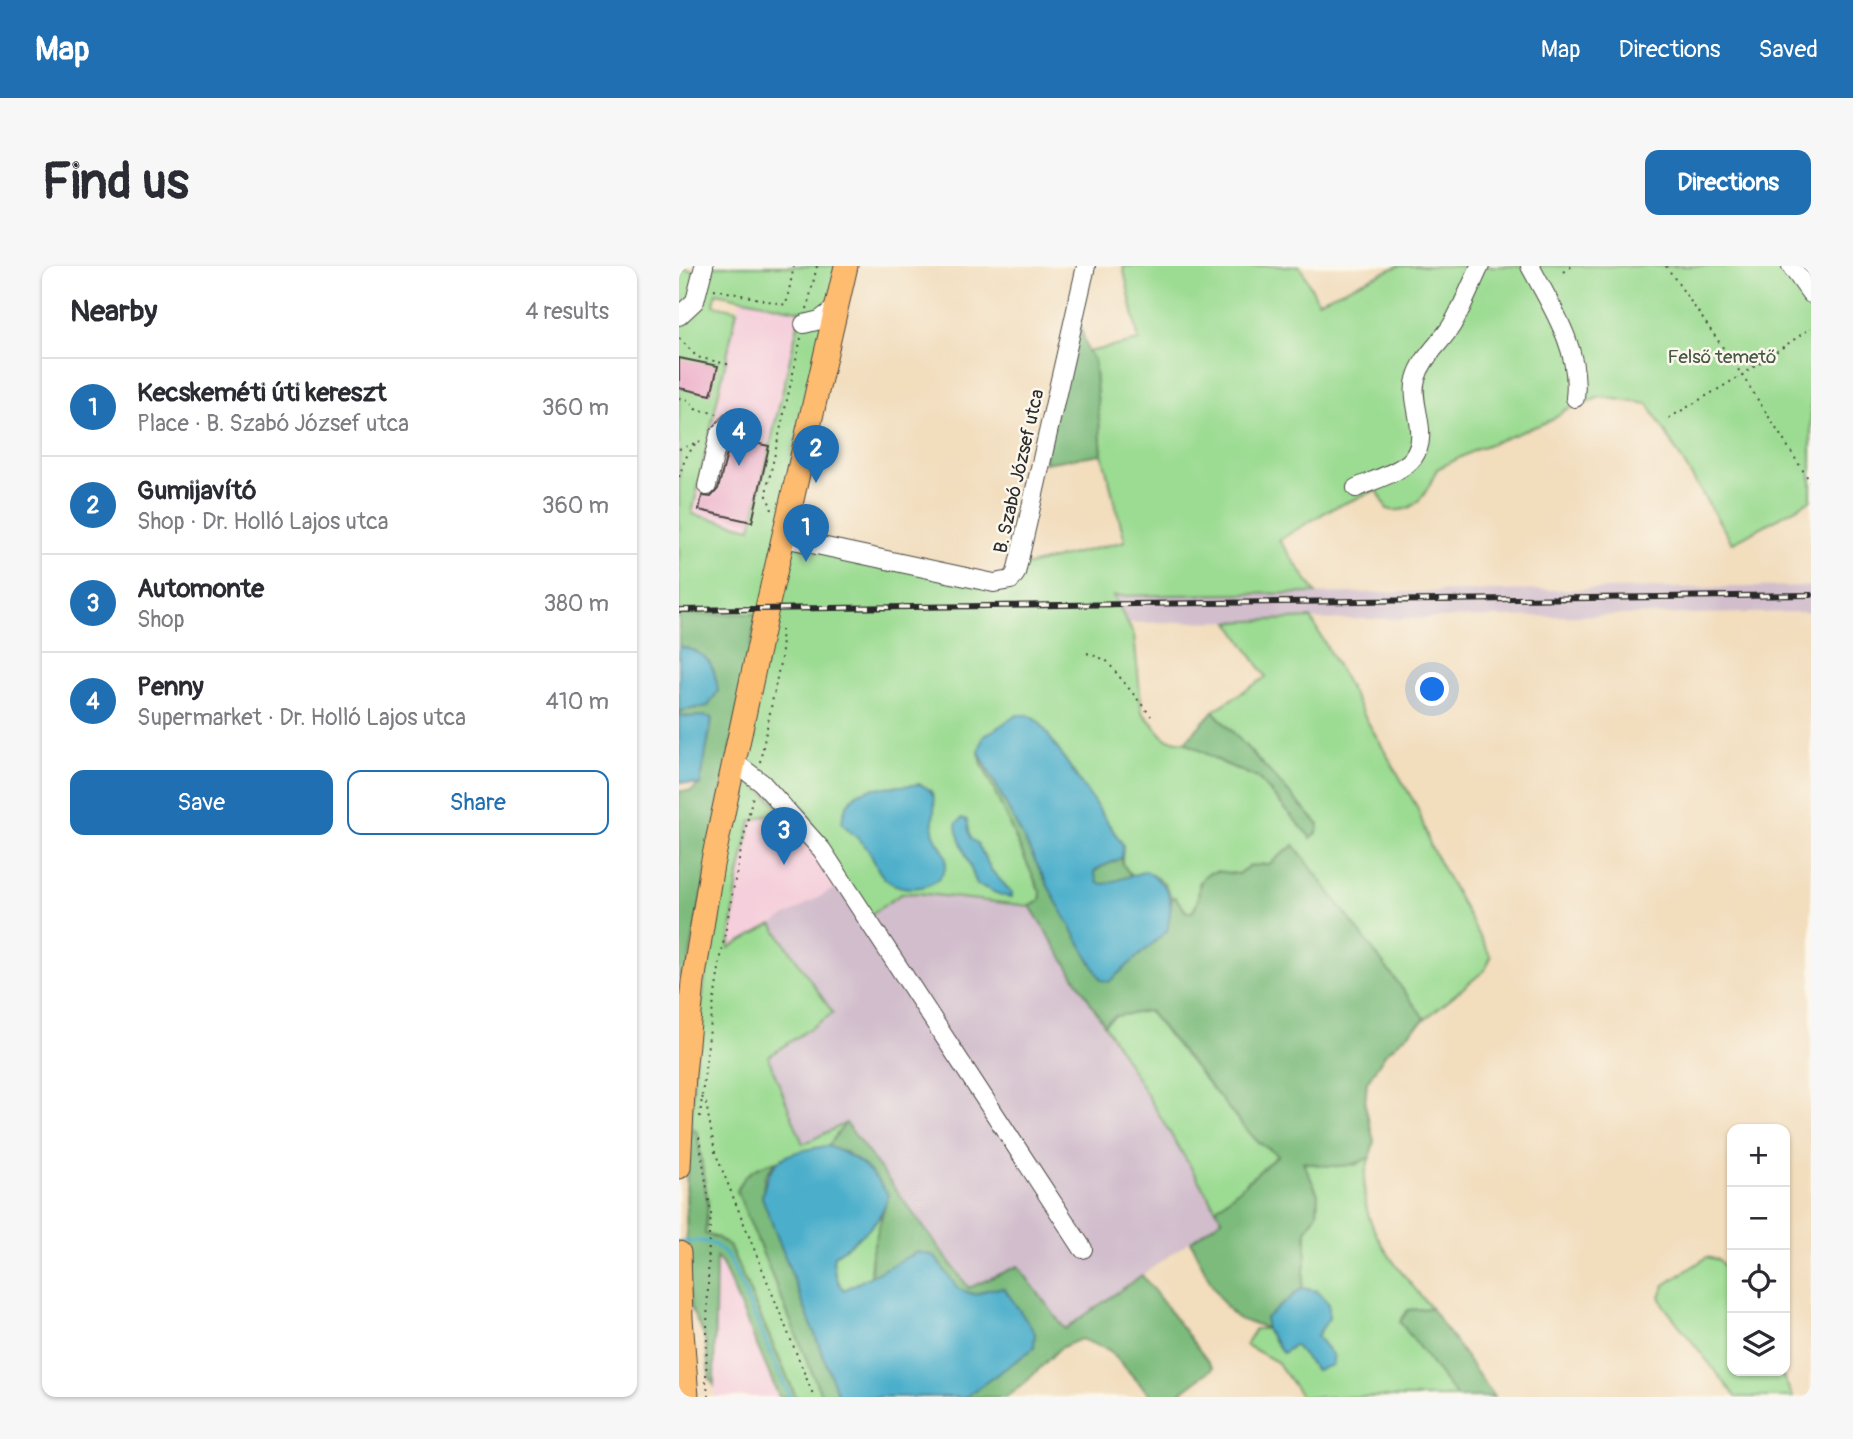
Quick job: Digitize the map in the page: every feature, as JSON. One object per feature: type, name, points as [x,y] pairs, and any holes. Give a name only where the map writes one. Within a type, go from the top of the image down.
[{"type":"main road","points":[[679,1167],[686,981],[733,761],[774,617],[784,538],[846,266]]},
{"type":"main road","points":[[679,1253],[687,1397]]},
{"type":"street","points":[[679,316],[702,297],[704,266]]},
{"type":"street","name":"B. Szabó József utca","points":[[784,538],[994,583],[1011,580],[1016,573],[1034,499],[1086,266]]},
{"type":"street","points":[[1356,488],[1406,465],[1413,458],[1420,439],[1413,389],[1417,375],[1424,361],[1452,325],[1480,266]]},
{"type":"street","points":[[1530,266],[1571,351],[1576,370],[1575,398]]},
{"type":"street","points":[[1791,266],[1811,294]]},
{"type":"street","points":[[804,324],[820,320],[837,307]]},
{"type":"street","points":[[804,324],[832,330]]},
{"type":"street","points":[[707,486],[723,424]]},
{"type":"street","points":[[733,761],[757,779],[821,850],[1083,1249]]},
{"type":"path","points":[[702,297],[786,305],[794,266]]},
{"type":"path","points":[[789,515],[772,509],[766,493],[817,266]]},
{"type":"path","points":[[1564,272],[1573,266]]},
{"type":"path","points":[[1666,266],[1742,375],[1811,483]]},
{"type":"path","points":[[1669,418],[1742,375],[1811,328]]},
{"type":"path","points":[[679,338],[697,357],[731,365]]},
{"type":"path","points":[[679,398],[689,400],[695,408],[723,424],[695,443],[679,449]]},
{"type":"path","points":[[679,477],[685,459],[695,443]]},
{"type":"path","points":[[700,1121],[716,985],[734,881],[782,653],[774,617]]},
{"type":"path","points":[[1087,653],[1106,660],[1151,716]]},
{"type":"path","points":[[684,1074],[706,1103],[715,1152],[814,1397]]},
{"type":"path","points":[[699,1133],[711,1214],[706,1381],[709,1397]]},
{"type":"shaded area","points":[[740,298],[801,310],[752,528],[692,514]]},
{"type":"shaded area","points":[[1811,586],[1811,612],[1125,623],[679,614],[679,603]]},
{"type":"shaded area","points":[[781,810],[840,885],[729,949],[738,880],[751,820]]},
{"type":"shaded area","points":[[840,885],[901,894],[934,894],[1030,906],[1222,1218],[1065,1330],[1018,1266],[969,1288],[846,1123],[803,1144],[767,1056],[833,1013],[772,924]]},
{"type":"shaded area","points":[[716,1256],[722,1264],[779,1397],[715,1397]]},
{"type":"green space","name":"Felső temető","points":[[704,266],[839,266],[786,535],[1006,582],[1017,568],[1125,541],[1102,454],[1094,360],[1088,352],[1139,341],[1123,266],[1300,266],[1318,301],[1398,266],[1811,266],[1811,500],[1732,543],[1648,404],[1601,397],[1565,410],[1552,420],[1477,449],[1437,469],[1424,494],[1406,509],[1387,509],[1377,490],[1331,509],[1279,540],[1316,593],[1113,596],[1134,635],[1142,712],[1166,739],[1185,742],[1258,778],[1311,838],[1319,825],[1213,711],[1266,677],[1229,622],[1311,618],[1417,807],[1431,847],[1491,957],[1485,970],[1425,1019],[1294,845],[1269,864],[1249,866],[1238,874],[1217,871],[1199,882],[1198,902],[1192,912],[1187,912],[1175,897],[1172,898],[1164,883],[1146,871],[1131,876],[1122,863],[1123,845],[1040,723],[1028,715],[979,752],[1041,894],[1040,901],[1030,906],[916,893],[901,894],[870,915],[729,746],[756,614],[679,614],[679,268],[702,273]],"holes":[[[716,293],[801,311],[751,528],[692,514],[737,310],[714,305]]]},
{"type":"green space","points":[[1076,311],[1088,352],[1094,360],[1102,454],[1044,463]]},
{"type":"green space","points":[[679,614],[757,614],[687,972],[679,977],[679,791],[691,791],[700,784],[712,718],[679,714],[681,711],[708,706],[718,691],[697,651],[679,646]]},
{"type":"green space","points":[[1213,711],[1319,825],[1317,833],[1311,838],[1258,778],[1185,742]]},
{"type":"green space","points":[[979,752],[1057,903],[1170,912],[1172,898],[1175,897],[1186,912],[1192,912],[1203,877],[1218,872],[1238,874],[1249,866],[1269,864],[1294,845],[1425,1019],[1386,1053],[1367,1082],[1365,1105],[1374,1141],[1370,1157],[1354,1164],[1337,1166],[1303,1162],[1318,1194],[1317,1213],[1306,1231],[1302,1288],[1267,1318],[1266,1329],[1236,1317],[1222,1302],[1191,1241],[1222,1219],[1216,1209],[1278,1155],[1258,1142],[1242,1125],[1149,1011],[1115,1016],[1104,1024],[1030,906],[1040,901],[1041,894]]},
{"type":"green space","points":[[748,778],[781,810],[751,821],[738,880],[729,948],[772,924],[833,1013],[768,1057],[803,1144],[846,1123],[828,1146],[762,1166],[737,1191],[822,1397],[796,1397],[730,1248],[718,1238],[705,1234],[708,1203],[697,1133],[690,1134],[702,1002],[722,870],[740,783]]},
{"type":"green space","points":[[1122,857],[1122,863],[1131,876],[1098,884],[1094,873]]},
{"type":"green space","points":[[1148,1011],[1258,1142],[1278,1155],[1216,1209],[1104,1024],[1115,1016]]},
{"type":"green space","points":[[846,1123],[969,1288],[1018,1266],[1065,1329],[1142,1275],[1213,1368],[1175,1397],[1152,1397],[1109,1350],[1081,1339],[1060,1348],[1025,1383],[1006,1397],[965,1397],[1034,1348],[989,1289],[975,1295],[958,1289],[934,1256],[917,1252],[874,1276],[871,1275],[872,1251],[886,1202],[847,1153],[828,1146]]},
{"type":"green space","points":[[693,1129],[697,1133],[708,1203],[705,1234],[718,1238],[730,1247],[796,1397],[779,1397],[722,1264],[716,1257],[714,1385],[710,1379],[705,1341],[692,1312],[689,1287],[686,1184],[687,1159]]},
{"type":"green space","points":[[1370,1157],[1365,1179],[1365,1200],[1370,1220],[1390,1257],[1431,1308],[1408,1310],[1400,1322],[1457,1397],[1302,1397],[1277,1362],[1246,1345],[1255,1329],[1266,1329],[1283,1353],[1294,1345],[1333,1356],[1317,1336],[1329,1318],[1317,1291],[1302,1288],[1306,1231],[1317,1213],[1318,1194],[1303,1162],[1356,1165]]},
{"type":"green space","points":[[776,1161],[765,1176],[762,1197],[839,1397],[822,1397],[737,1191],[743,1179],[752,1171]]},
{"type":"green space","points":[[882,1215],[872,1252],[870,1271],[874,1276],[844,1290],[835,1273],[834,1255],[859,1238]]},
{"type":"green space","points":[[1707,1257],[1719,1260],[1727,1270],[1727,1376],[1782,1376],[1793,1397],[1736,1397],[1664,1306],[1660,1296],[1665,1285]]},
{"type":"green space","points":[[1431,1308],[1494,1397],[1457,1397],[1400,1322],[1408,1310]]},
{"type":"water","points":[[679,646],[697,652],[708,660],[718,691],[708,706],[681,711],[679,714]]},
{"type":"water","points":[[679,714],[712,718],[700,785],[679,782]]},
{"type":"water","points":[[1017,715],[1028,715],[1040,723],[1123,845],[1122,857],[1094,872],[1098,883],[1105,884],[1146,871],[1167,889],[1170,911],[1167,931],[1109,982],[1101,980],[1057,903],[979,752],[983,737]]},
{"type":"water","points":[[919,784],[927,788],[934,798],[933,830],[945,855],[945,869],[934,882],[905,888],[884,878],[865,846],[842,823],[845,809],[851,799],[860,792]]},
{"type":"water","points":[[962,818],[967,820],[971,839],[977,843],[992,871],[1012,893],[1012,897],[977,885],[957,832],[956,824]]},
{"type":"water","points":[[828,1146],[863,1164],[888,1194],[875,1222],[834,1256],[835,1273],[844,1290],[917,1252],[934,1256],[958,1289],[975,1295],[989,1289],[1004,1288],[1035,1333],[1034,1348],[965,1397],[839,1397],[762,1197],[770,1172],[783,1158]]},
{"type":"water","points":[[1302,1288],[1317,1291],[1329,1304],[1329,1318],[1317,1336],[1333,1356],[1333,1365],[1316,1370],[1294,1345],[1283,1353],[1266,1329],[1266,1318]]},
{"type":"building","points":[[679,358],[718,366],[711,395],[679,388]]},
{"type":"building","points":[[731,438],[769,446],[752,522],[699,510],[702,496],[711,497],[718,489]]},
{"type":"waterway","points":[[679,1242],[708,1242],[725,1253],[790,1397]]},
{"type":"railway","points":[[679,610],[1811,595]]},
{"type":"place","name":"Penny","points":[[739,466]]},
{"type":"place","name":"Gumijavító","points":[[816,483]]},
{"type":"place","name":"Kecskeméti úti kereszt","points":[[806,562]]},
{"type":"place","name":"Automonte","points":[[784,865]]}]
